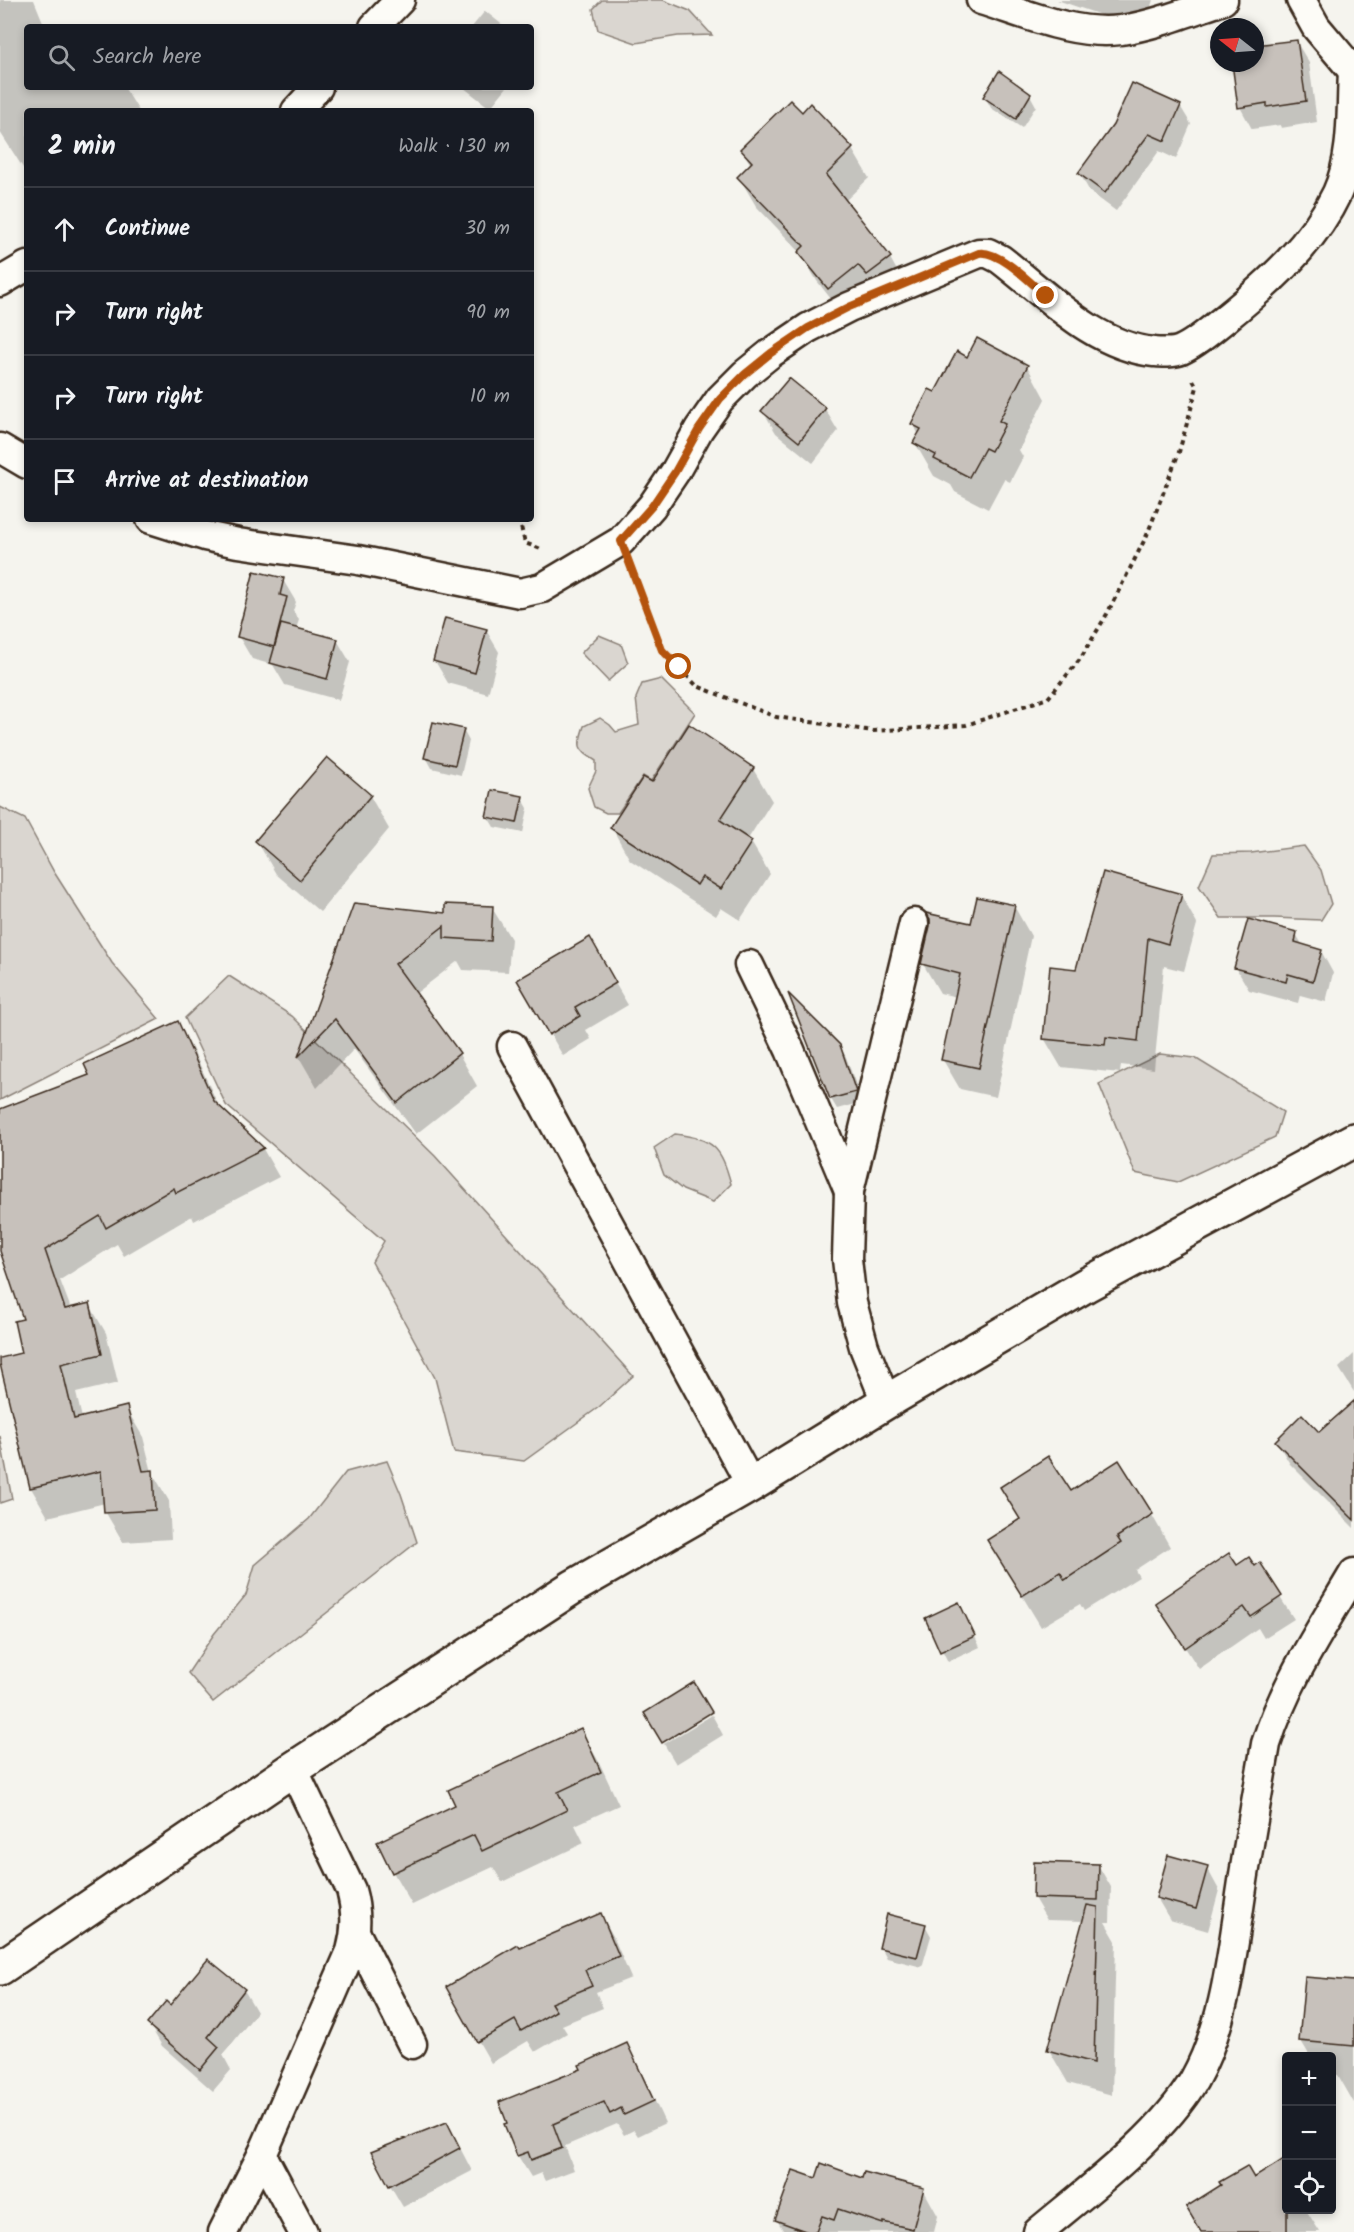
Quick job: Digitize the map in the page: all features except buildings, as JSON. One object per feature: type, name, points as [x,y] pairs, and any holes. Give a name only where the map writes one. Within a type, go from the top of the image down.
[{"type":"main road","points":[[0,1968],[293,1768],[573,1587],[751,1485],[886,1402],[1086,1285],[1354,1140]]},
{"type":"street","points":[[377,24],[400,0]]},
{"type":"street","points":[[981,0],[1083,29],[1119,30],[1171,18],[1223,0]]},
{"type":"street","points":[[161,522],[205,536],[238,543],[340,557],[520,593],[543,588],[621,541],[652,506],[720,399],[754,367],[808,328],[849,307],[979,253],[988,253],[1000,259],[1095,333],[1132,348],[1155,352],[1180,351],[1210,332],[1291,260],[1321,222],[1337,192],[1345,168],[1349,144],[1353,72],[1316,27],[1301,0]]},
{"type":"street","points":[[299,108],[315,90]]},
{"type":"street","points":[[0,282],[24,268]]},
{"type":"street","points":[[0,448],[24,462]]},
{"type":"street","points":[[886,1402],[864,1347],[852,1303],[847,1259],[849,1191],[914,923]]},
{"type":"street","points":[[749,965],[790,1050],[849,1191]]},
{"type":"street","points":[[512,1046],[751,1485]]},
{"type":"street","points":[[1038,2232],[1146,2139],[1193,2081],[1214,2036],[1232,1955],[1266,1744],[1276,1714],[1294,1675],[1354,1574]]},
{"type":"street","points":[[223,2232],[262,2155],[351,1951],[356,1934],[351,1890],[293,1768]]},
{"type":"street","points":[[356,1934],[412,2044]]},
{"type":"street","points":[[262,2155],[303,2232]]},
{"type":"path","points":[[621,541],[662,650],[697,686],[776,717],[873,732],[966,725],[1047,698],[1081,658],[1107,614],[1147,535],[1179,452],[1197,387],[1180,351]]},
{"type":"shaded area","points":[[602,0],[663,0],[690,11],[712,35],[678,36],[636,43],[598,30],[593,9]]},
{"type":"shaded area","points":[[599,635],[621,644],[628,663],[608,681],[581,653]]},
{"type":"shaded area","points":[[661,679],[695,713],[651,781],[643,776],[618,813],[606,813],[594,807],[588,788],[596,771],[596,761],[580,747],[584,726],[600,718],[616,732],[639,725],[636,698],[642,684]]},
{"type":"shaded area","points":[[0,807],[25,819],[54,872],[112,963],[159,1019],[0,1100]]},
{"type":"shaded area","points":[[1304,846],[1321,870],[1331,904],[1321,920],[1221,918],[1199,886],[1213,854],[1251,853]]},
{"type":"shaded area","points":[[229,976],[292,1016],[435,1156],[633,1376],[599,1407],[524,1461],[454,1452],[435,1378],[372,1262],[384,1241],[226,1105],[185,1018]]},
{"type":"shaded area","points":[[1160,1054],[1195,1058],[1283,1112],[1275,1137],[1178,1182],[1135,1173],[1099,1084]]},
{"type":"shaded area","points":[[675,1134],[707,1142],[714,1147],[724,1161],[731,1184],[713,1202],[683,1190],[664,1175],[654,1148]]},
{"type":"shaded area","points":[[0,1436],[12,1499],[0,1503]]},
{"type":"shaded area","points":[[387,1461],[417,1542],[213,1702],[188,1673],[214,1634],[246,1595],[255,1565],[309,1519],[346,1472]]},
{"type":"route","points":[[679,667],[662,650],[621,541],[652,506],[720,399],[745,374],[771,353],[808,328],[849,307],[979,253],[988,253],[1000,259],[1046,296]]}]
